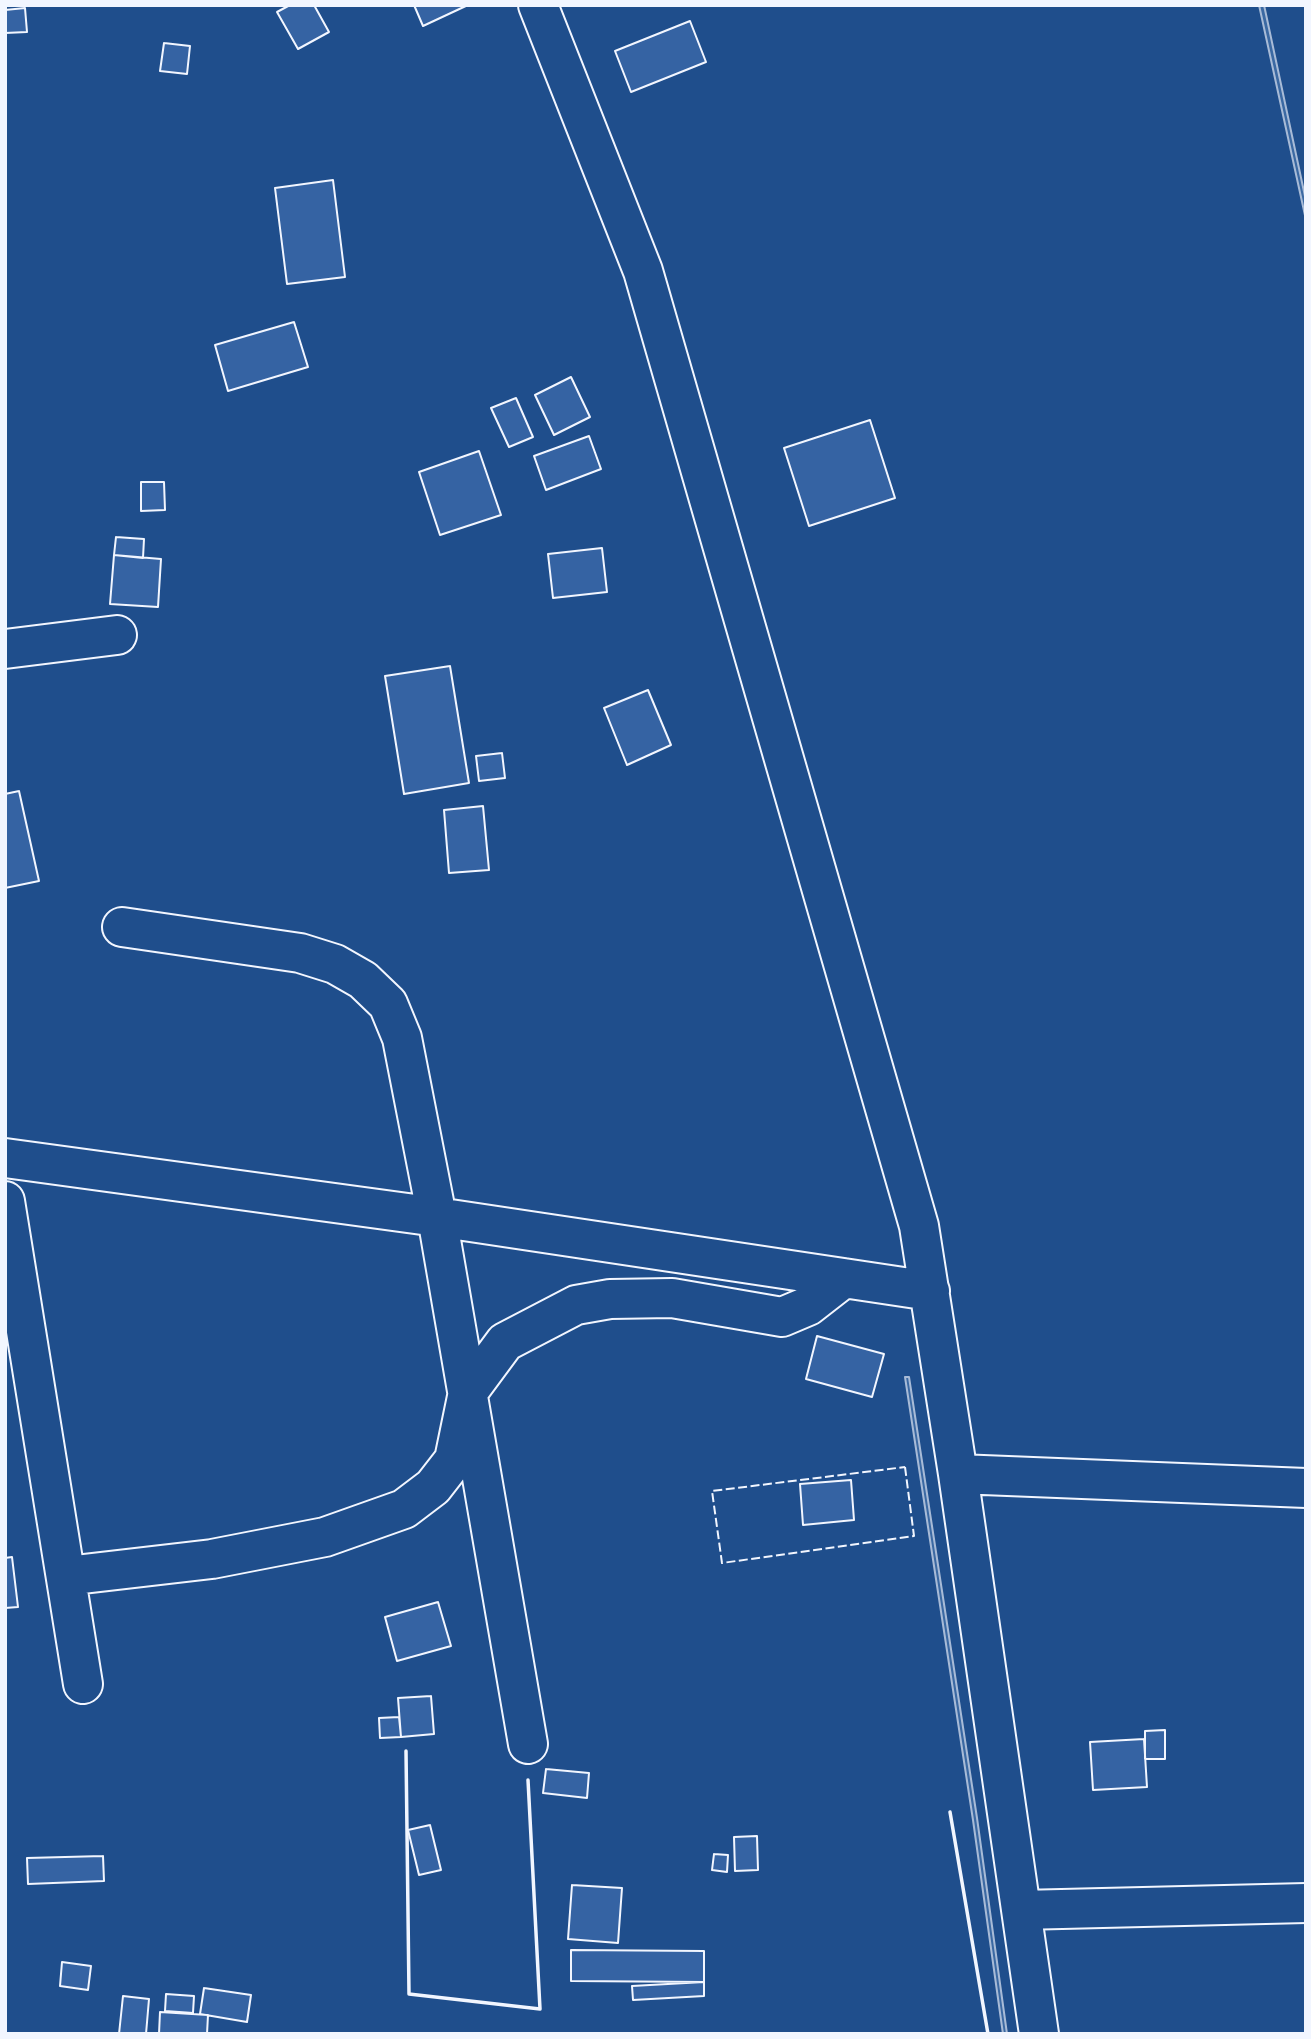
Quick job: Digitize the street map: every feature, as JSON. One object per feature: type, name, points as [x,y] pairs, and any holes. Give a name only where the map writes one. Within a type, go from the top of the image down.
[{"type":"street","points":[[538,5],[643,271],[919,1226],[958,1474],[1039,2034]]},
{"type":"street","points":[[5,649],[117,635]]},
{"type":"street","points":[[122,927],[300,953],[335,964],[363,980],[388,1004],[402,1038],[437,1217],[528,1744]]},
{"type":"street","points":[[5,1158],[437,1217],[930,1291]]},
{"type":"street","points":[[5,1200],[83,1684]]},
{"type":"street","points":[[66,1576],[212,1559],[325,1537],[404,1508],[433,1487],[454,1460],[468,1392],[505,1342],[576,1305],[611,1299],[672,1298],[782,1317],[808,1306],[844,1278]]},
{"type":"street","points":[[958,1474],[1306,1488]]},
{"type":"street","points":[[1021,1910],[1306,1903]]},
{"type":"water","points":[[1259,5],[1264,5],[1306,201],[1306,220]]},
{"type":"water","points":[[905,1377],[909,1377],[977,1818],[1007,2034],[1003,2034]]},
{"type":"building","points":[[290,5],[314,5],[329,32],[298,49],[277,12]]},
{"type":"building","points":[[414,5],[468,5],[423,26]]},
{"type":"building","points":[[25,8],[27,32],[5,33],[5,10]]},
{"type":"building","points":[[690,21],[706,62],[631,92],[615,51]]},
{"type":"building","points":[[164,43],[190,46],[187,74],[160,71]]},
{"type":"building","points":[[333,180],[345,277],[287,284],[275,188]]},
{"type":"building","points":[[294,322],[308,367],[228,391],[215,345]]},
{"type":"building","points":[[571,377],[590,417],[554,435],[535,395]]},
{"type":"building","points":[[516,398],[533,437],[509,447],[491,408]]},
{"type":"building","points":[[870,420],[895,498],[809,526],[784,448]]},
{"type":"building","points":[[589,436],[601,469],[546,490],[534,456]]},
{"type":"building","points":[[479,451],[501,515],[440,535],[419,472]]},
{"type":"building","points":[[141,482],[164,482],[165,510],[141,511]]},
{"type":"building","points":[[116,537],[144,539],[143,558],[114,555]]},
{"type":"building","points":[[602,548],[607,592],[553,598],[548,554]]},
{"type":"building","points":[[114,555],[161,559],[158,607],[110,604]]},
{"type":"building","points":[[450,666],[469,783],[404,794],[385,676]]},
{"type":"building","points":[[648,690],[671,745],[627,765],[604,708]]},
{"type":"building","points":[[502,753],[505,778],[479,781],[476,756]]},
{"type":"building","points":[[19,791],[39,881],[5,888],[5,794]]},
{"type":"building","points":[[483,806],[489,870],[449,873],[444,810]]},
{"type":"building","points":[[817,1336],[884,1354],[872,1397],[806,1379]]},
{"type":"building","points":[[851,1480],[854,1520],[803,1525],[800,1484]]},
{"type":"building","points":[[12,1557],[18,1607],[5,1608],[5,1558]]},
{"type":"building","points":[[438,1602],[451,1646],[397,1661],[385,1617]]},
{"type":"building","points":[[431,1696],[434,1734],[401,1737],[398,1698]]},
{"type":"building","points":[[399,1717],[401,1737],[380,1738],[379,1718]]},
{"type":"building","points":[[1165,1730],[1165,1759],[1145,1759],[1145,1731]]},
{"type":"building","points":[[1144,1739],[1147,1787],[1093,1790],[1090,1742]]},
{"type":"building","points":[[546,1769],[589,1773],[587,1798],[543,1793]]},
{"type":"building","points":[[430,1825],[441,1870],[419,1875],[408,1830]]},
{"type":"building","points":[[757,1836],[758,1870],[735,1871],[734,1837]]},
{"type":"building","points":[[714,1854],[728,1855],[727,1872],[712,1870]]},
{"type":"building","points":[[103,1856],[104,1881],[28,1884],[27,1858]]},
{"type":"building","points":[[572,1885],[622,1888],[618,1943],[568,1939]]},
{"type":"building","points":[[571,1950],[704,1951],[704,1982],[571,1981]]},
{"type":"building","points":[[62,1962],[91,1966],[88,1990],[60,1986]]},
{"type":"building","points":[[704,1982],[704,1996],[633,2000],[632,1986]]},
{"type":"building","points":[[204,1988],[251,1995],[247,2022],[200,2014]]},
{"type":"building","points":[[166,1994],[194,1996],[193,2013],[165,2011]]},
{"type":"building","points":[[123,1996],[149,1999],[146,2034],[119,2034]]},
{"type":"building","points":[[160,2012],[208,2015],[207,2034],[159,2034]]},
{"type":"fence","points":[[905,1467],[914,1536],[722,1563],[712,1491],[905,1467]]},
{"type":"wall","points":[[406,1751],[409,1994],[540,2009],[528,1780]]},
{"type":"wall","points":[[950,1812],[988,2034]]}]
